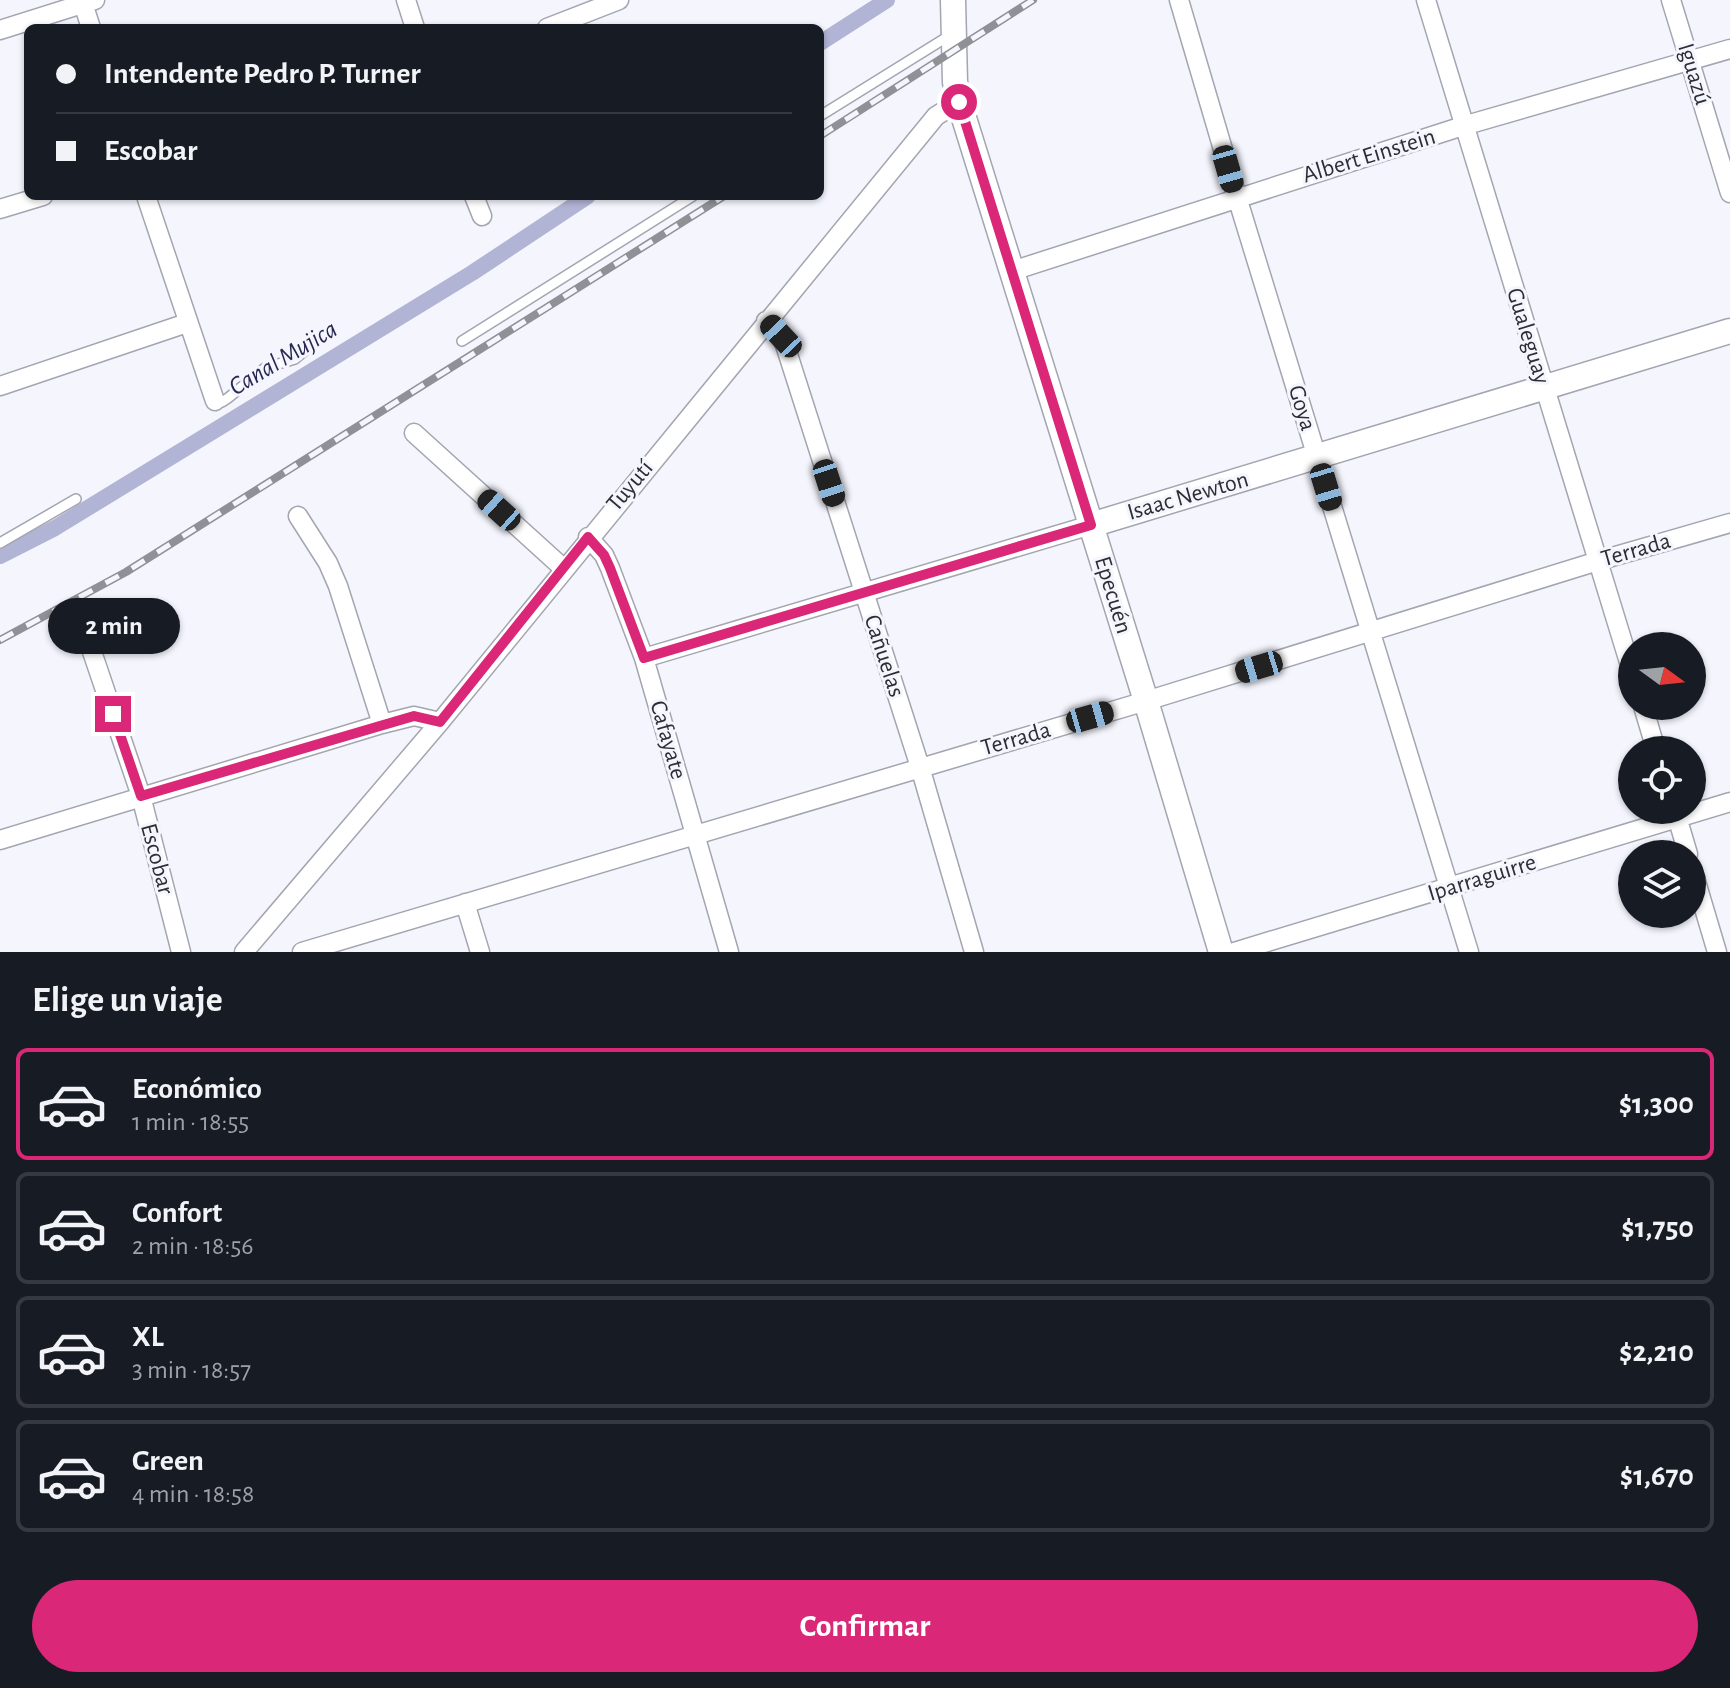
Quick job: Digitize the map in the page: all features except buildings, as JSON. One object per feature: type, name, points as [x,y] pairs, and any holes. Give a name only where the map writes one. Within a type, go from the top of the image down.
[{"type":"street","points":[[406,0],[414,24]]},
{"type":"street","points":[[557,24],[619,0]]},
{"type":"street","name":"Goya","points":[[1179,0],[1469,952]]},
{"type":"street","name":"Gualeguay","points":[[1426,0],[1620,632]]},
{"type":"street","name":"Iguazú","points":[[1671,0],[1730,193]]},
{"type":"street","points":[[0,30],[87,1],[90,24]]},
{"type":"street","name":"Epecuén","points":[[953,3],[954,69],[959,102],[1221,952]]},
{"type":"street","name":"Albert Einstein","points":[[1012,271],[1463,126],[1730,49]]},
{"type":"street","name":"Tuyutí","points":[[244,952],[440,722],[588,537],[936,116],[959,102]]},
{"type":"street","points":[[0,209],[30,200]]},
{"type":"street","points":[[147,200],[215,401]]},
{"type":"street","points":[[476,200],[482,216]]},
{"type":"street","name":"Cañuelas","points":[[766,321],[781,336],[785,345],[920,767],[974,952]]},
{"type":"street","points":[[0,386],[187,323]]},
{"type":"street","name":"Isaac Newton","points":[[644,658],[1317,458],[1730,331]]},
{"type":"street","points":[[414,433],[563,568]]},
{"type":"street","points":[[298,516],[328,563],[338,586],[382,724]]},
{"type":"street","name":"Terrada","points":[[302,952],[1146,701],[1730,523]]},
{"type":"street","name":"Cafayate","points":[[588,537],[604,555],[644,658],[729,952]]},
{"type":"street","name":"Escobar","points":[[85,631],[141,796],[181,952]]},
{"type":"street","points":[[0,840],[382,724],[414,716],[440,722]]},
{"type":"street","name":"Iparraguirre","points":[[1706,807],[1730,802]]},
{"type":"street","name":"Iparraguirre","points":[[1234,952],[1645,824]]},
{"type":"street","points":[[465,903],[480,952]]},
{"type":"street","points":[[1706,915],[1717,952]]},
{"type":"lane","points":[[824,114],[955,32]]},
{"type":"lane","points":[[462,341],[687,200]]},
{"type":"lane","points":[[215,401],[222,402],[265,368],[295,359],[313,344]]},
{"type":"lane","points":[[0,543],[76,499]]},
{"type":"waterway","name":"Canal Mujica","points":[[824,40],[887,0]]},
{"type":"waterway","name":"Canal Mujica","points":[[0,556],[55,528],[472,273],[582,200]]},
{"type":"railway","points":[[824,133],[1033,0]]},
{"type":"railway","points":[[0,640],[126,572],[718,200]]},
{"type":"route","points":[[113,714],[141,796],[414,716],[440,722],[588,537],[604,555],[644,658],[1091,525],[959,102]]}]
